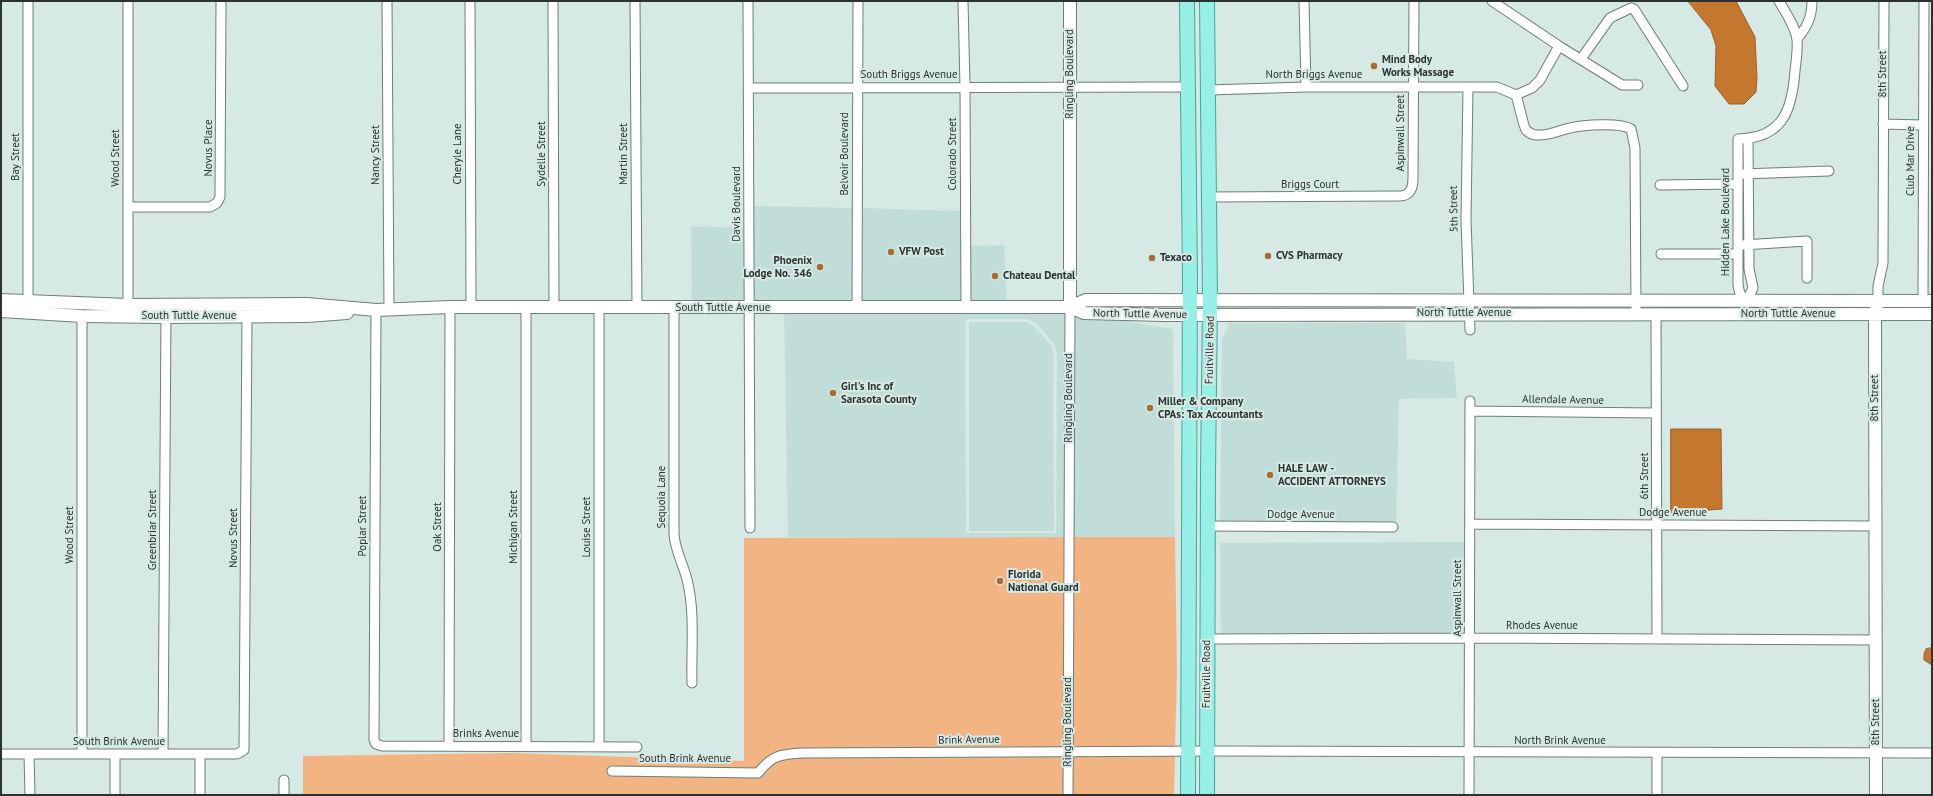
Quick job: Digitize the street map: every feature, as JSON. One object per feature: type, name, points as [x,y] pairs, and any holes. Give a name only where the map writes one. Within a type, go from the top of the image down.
[{"type":"main road","name":"Ringling Boulevard","points":[[1070,1],[1070,307]]},
{"type":"main road","name":"Fruitville Road","points":[[1187,1],[1190,300],[1188,795]]},
{"type":"main road","name":"Fruitville Road","points":[[1207,1],[1210,308],[1207,795]]},
{"type":"main road","points":[[1187,46],[1195,74],[1201,85],[1208,90]]},
{"type":"main road","name":"South Tuttle Avenue","points":[[1,300],[28,300],[128,310],[247,316],[307,316],[376,310]]},
{"type":"main road","name":"North Tuttle Avenue","points":[[1070,307],[1086,300],[1190,300],[1210,308],[1470,313],[1932,314]]},
{"type":"main road","name":"North Tuttle Avenue","points":[[1070,307],[1084,313],[1190,315],[1210,308],[1469,300],[1928,301]]},
{"type":"main road","name":"8th Street","points":[[1876,795],[1875,314],[1878,301]]},
{"type":"main road","name":"South Tuttle Avenue","points":[[166,311],[307,304],[376,310],[450,307],[1070,307]]},
{"type":"main road","name":"South Tuttle Avenue","points":[[1,311],[82,316],[128,310]]},
{"type":"street","name":"Bay Street","points":[[28,1],[28,313]]},
{"type":"street","name":"Wood Street","points":[[128,1],[128,310]]},
{"type":"street","name":"Novus Place","points":[[128,207],[210,207],[218,201],[220,196],[221,1]]},
{"type":"street","name":"Nancy Street","points":[[387,1],[389,310]]},
{"type":"street","name":"Cheryle Lane","points":[[470,1],[471,308]]},
{"type":"street","name":"Sydelle Street","points":[[553,1],[554,308]]},
{"type":"street","name":"Martin Street","points":[[635,1],[637,308]]},
{"type":"street","name":"Davis Boulevard","points":[[748,1],[750,528]]},
{"type":"street","name":"Belvoir Boulevard","points":[[857,308],[858,1]]},
{"type":"street","name":"Colorado Street","points":[[963,1],[966,307]]},
{"type":"street","points":[[1304,1],[1306,87]]},
{"type":"street","name":"Aspinwall Street","points":[[1410,192],[1413,179],[1414,1]]},
{"type":"street","points":[[1492,1],[1559,46],[1622,85],[1638,86]]},
{"type":"street","points":[[1779,1],[1798,39]]},
{"type":"street","points":[[1747,301],[1753,288],[1749,269],[1748,244],[1748,139],[1772,130],[1788,112],[1793,95],[1798,39],[1808,24],[1812,13],[1812,1]]},
{"type":"street","name":"8th Street","points":[[1878,301],[1878,286],[1883,263],[1884,1]]},
{"type":"street","name":"Club Mar Drive","points":[[1924,1],[1928,20],[1923,125],[1924,281],[1928,301]]},
{"type":"street","points":[[1581,59],[1610,18],[1631,8],[1634,9],[1683,86]]},
{"type":"street","points":[[1559,46],[1540,80],[1532,88],[1516,95],[1524,126],[1527,132],[1542,135],[1584,126],[1620,126],[1631,129],[1635,148],[1636,314]]},
{"type":"street","name":"South Briggs Avenue","points":[[748,88],[1070,87]]},
{"type":"street","points":[[1070,87],[1188,87]]},
{"type":"street","name":"North Briggs Avenue","points":[[1208,90],[1306,87],[1497,87],[1516,95]]},
{"type":"street","name":"5th Street","points":[[1468,87],[1466,220],[1470,330]]},
{"type":"street","points":[[1883,124],[1923,125]]},
{"type":"street","name":"Hidden Lake Boulevard","points":[[1747,301],[1738,290],[1738,139],[1748,139]]},
{"type":"street","points":[[1738,174],[1830,171]]},
{"type":"street","points":[[1660,185],[1738,184]]},
{"type":"street","name":"Briggs Court","points":[[1209,198],[1406,196],[1410,192]]},
{"type":"street","points":[[1739,245],[1806,241],[1806,278]]},
{"type":"street","points":[[1661,254],[1738,254]]},
{"type":"street","name":"Oak Street","points":[[449,746],[450,307]]},
{"type":"street","name":"Michigan Street","points":[[526,307],[526,746]]},
{"type":"street","name":"Ringling Boulevard","points":[[1068,795],[1070,307]]},
{"type":"street","name":"Louise Street","points":[[599,308],[599,747]]},
{"type":"street","name":"Sequoia Lane","points":[[674,308],[674,534],[676,547],[686,574],[690,594],[692,683]]},
{"type":"street","name":"Poplar Street","points":[[375,742],[376,310]]},
{"type":"street","name":"Greenbriar Street","points":[[163,754],[166,311]]},
{"type":"street","name":"6th Street","points":[[1656,314],[1656,639]]},
{"type":"street","name":"Wood Street","points":[[82,316],[82,754]]},
{"type":"street","name":"Novus Street","points":[[237,754],[244,750],[245,746],[247,316]]},
{"type":"street","name":"Aspinwall Street","points":[[1469,795],[1470,401]]},
{"type":"street","name":"Allendale Avenue","points":[[1470,411],[1656,413]]},
{"type":"street","name":"Dodge Avenue","points":[[1470,524],[1876,526]]},
{"type":"street","name":"Dodge Avenue","points":[[1208,526],[1393,527]]},
{"type":"street","name":"Rhodes Avenue","points":[[1208,639],[1470,638],[1876,640]]},
{"type":"street","name":"Brinks Avenue","points":[[375,742],[382,746],[599,747]]},
{"type":"street","name":"South Brink Avenue","points":[[599,747],[637,747]]},
{"type":"street","name":"Brink Avenue","points":[[758,773],[766,763],[773,758],[793,754],[1188,751]]},
{"type":"street","name":"North Brink Avenue","points":[[1188,751],[1932,753]]},
{"type":"street","points":[[1657,753],[1657,795]]},
{"type":"street","name":"South Brink Avenue","points":[[1,754],[237,754]]},
{"type":"street","points":[[29,754],[30,795]]},
{"type":"street","points":[[115,754],[115,795]]},
{"type":"street","points":[[200,754],[200,795]]},
{"type":"street","name":"South Brink Avenue","points":[[612,771],[758,773]]},
{"type":"street","points":[[284,780],[284,795]]},
{"type":"shaded area","points":[[1688,1],[1736,1],[1755,37],[1757,78],[1756,92],[1744,104],[1729,104],[1715,86],[1716,46],[1711,30]]},
{"type":"shaded area","points":[[753,206],[853,208],[853,304],[754,304]]},
{"type":"shaded area","points":[[861,208],[961,211],[961,303],[861,304]]},
{"type":"shaded area","points":[[691,226],[745,228],[746,304],[692,304]]},
{"type":"shaded area","points":[[1004,245],[1007,303],[970,303],[970,246]]},
{"type":"shaded area","points":[[784,311],[1065,311],[1064,537],[788,537]],"holes":[[[969,319],[1028,319],[1038,325],[1054,344],[1057,352],[1056,533],[966,533],[965,321]]]},
{"type":"shaded area","points":[[1074,313],[1173,329],[1175,537],[1073,537]]},
{"type":"shaded area","points":[[969,322],[1027,322],[1035,327],[1051,346],[1053,352],[1054,531],[969,531]]},
{"type":"shaded area","points":[[1229,323],[1405,323],[1407,359],[1454,362],[1457,398],[1399,399],[1396,523],[1220,523],[1222,340]]},
{"type":"shaded area","points":[[1671,429],[1721,429],[1722,509],[1671,513]]},
{"type":"shaded area","points":[[1064,537],[1063,748],[777,752],[767,757],[756,769],[608,767],[608,774],[746,775],[760,778],[769,766],[780,759],[803,757],[1063,755],[1064,795],[303,795],[303,756],[512,753],[744,761],[744,538]]},
{"type":"shaded area","points":[[1073,537],[1175,537],[1177,671],[1175,747],[1072,747]]},
{"type":"shaded area","points":[[1466,542],[1466,634],[1221,636],[1220,543]]},
{"type":"shaded area","points":[[1932,648],[1932,665],[1924,660],[1924,654],[1926,649]]},
{"type":"shaded area","points":[[1072,755],[1175,755],[1174,795],[1072,795]]},
{"type":"place","name":"Mind Body Works Massage","points":[[1374,66]]},
{"type":"place","name":"VFW Post","points":[[891,252]]},
{"type":"place","name":"CVS Pharmacy","points":[[1268,256]]},
{"type":"place","name":"Texaco","points":[[1152,258]]},
{"type":"place","name":"Phoenix Lodge No. 346","points":[[820,267]]},
{"type":"place","name":"Chateau Dental","points":[[995,276]]},
{"type":"place","name":"Girl's Inc of Sarasota County","points":[[833,393]]},
{"type":"place","name":"Miller & Company CPAs: Tax Accountants","points":[[1150,408]]},
{"type":"place","name":"HALE LAW - ACCIDENT ATTORNEYS","points":[[1270,475]]},
{"type":"place","name":"Florida National Guard","points":[[1000,581]]}]
